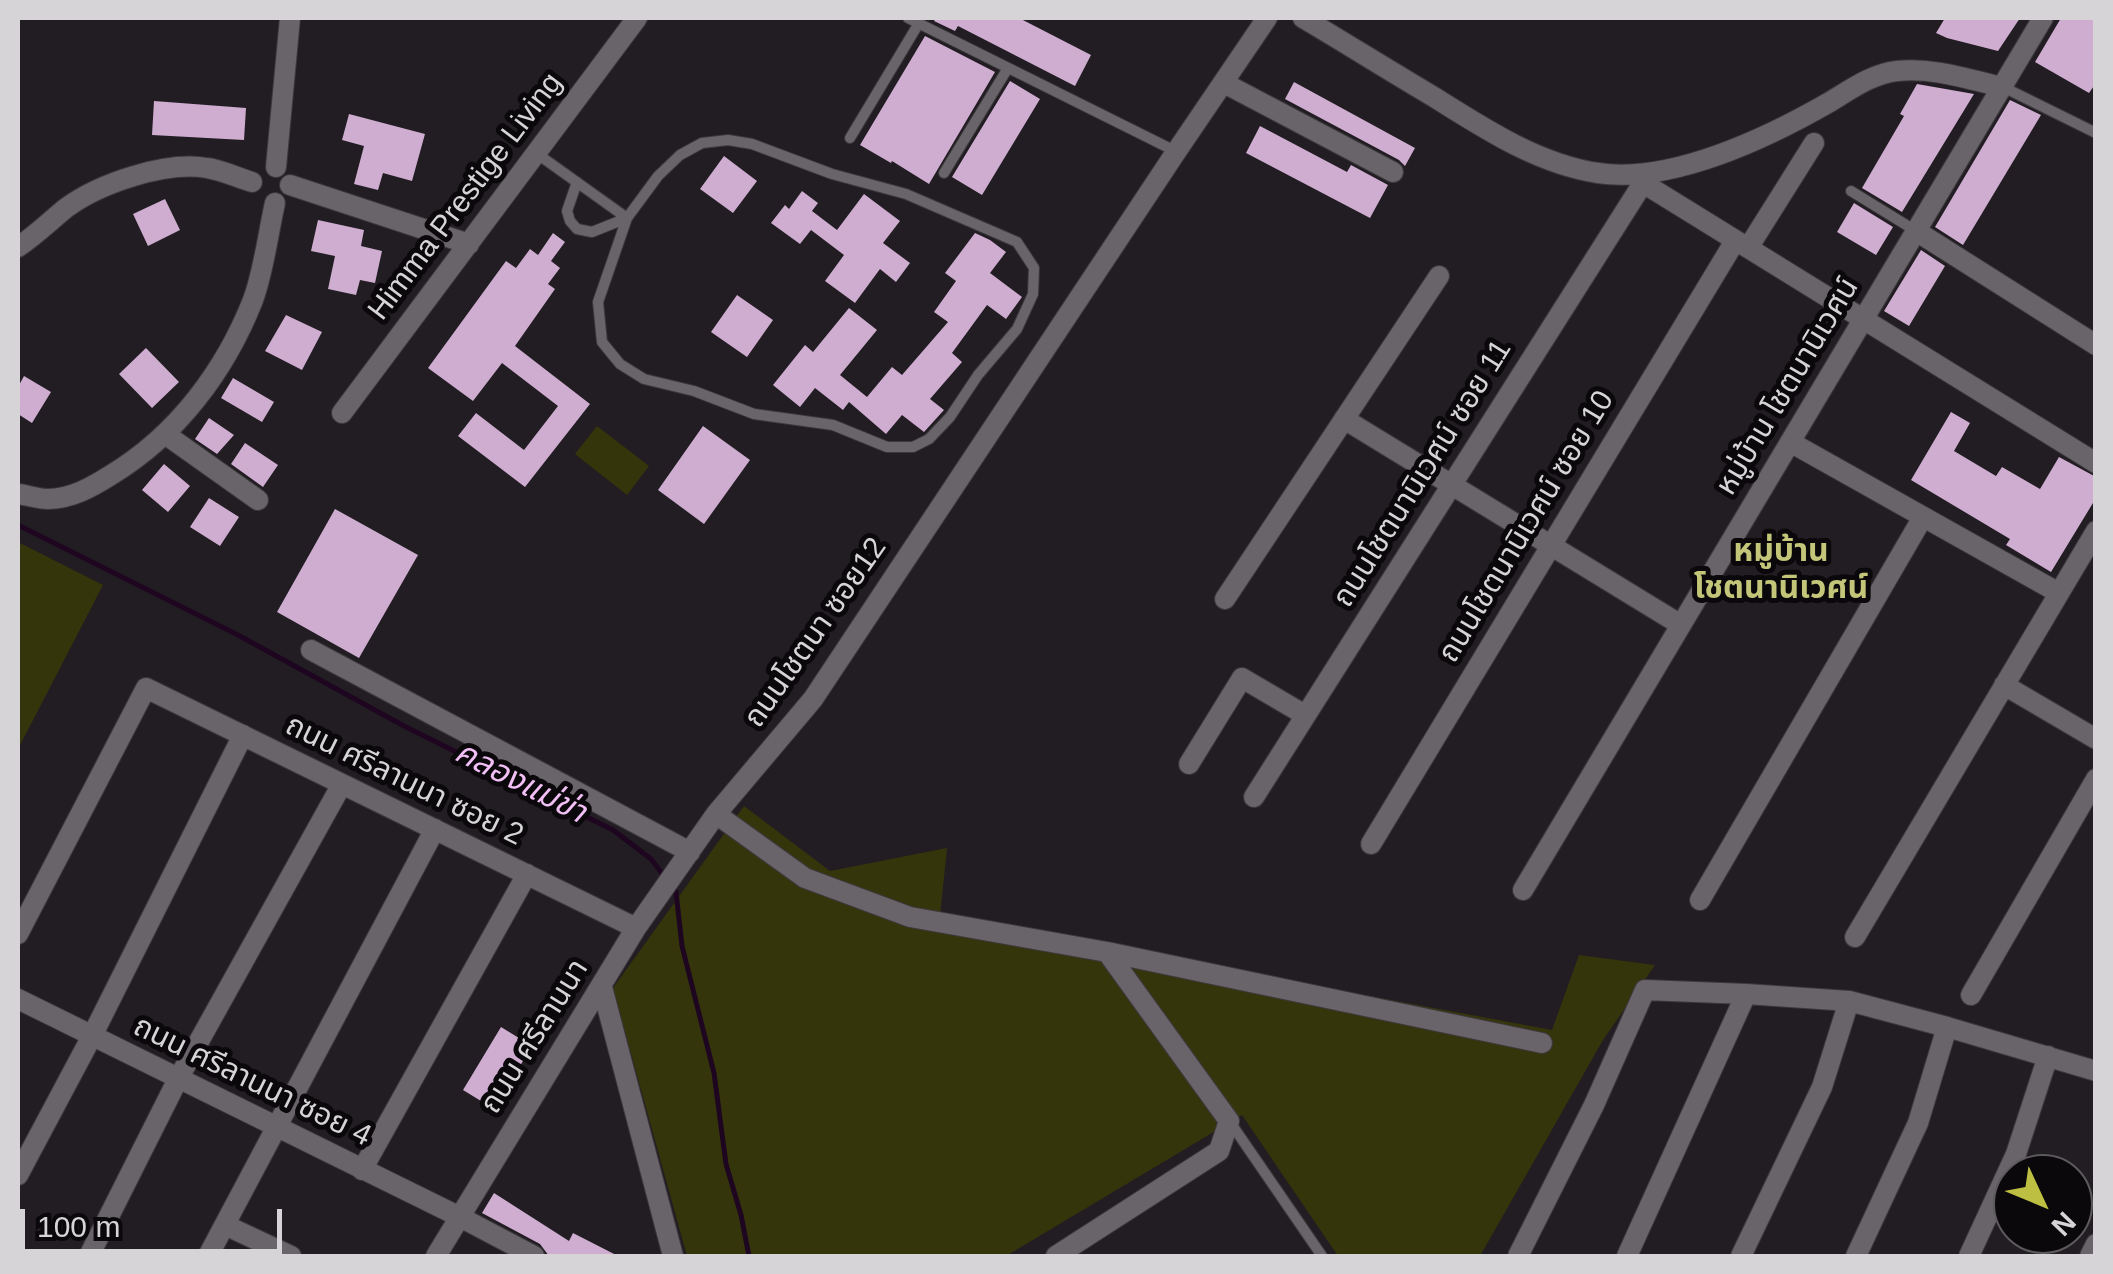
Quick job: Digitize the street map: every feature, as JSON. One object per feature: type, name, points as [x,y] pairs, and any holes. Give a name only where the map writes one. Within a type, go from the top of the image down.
[{"type":"street","points":[[276,166],[290,18]]},
{"type":"street","name":"ถนนโชตนา ซอย12","points":[[690,852],[716,814],[814,699],[1268,18]]},
{"type":"street","points":[[1303,18],[1529,152],[1562,166],[1602,174],[1642,174],[1728,151],[1885,73],[1949,74],[2002,87]]},
{"type":"street","name":"หมู่บ้าน โชตนานิเวศน์","points":[[1523,890],[2043,18]]},
{"type":"street","name":"Himma Prestige Living","points":[[342,413],[536,153],[629,20]]},
{"type":"street","points":[[1224,82],[1393,172]]},
{"type":"street","name":"ถนนโชตนานิเวศน์ ซอย 10","points":[[1371,844],[1551,546],[1741,244],[1814,143]]},
{"type":"street","points":[[276,166],[286,174],[290,185],[285,197],[275,203],[258,198],[252,182],[258,171],[276,166]]},
{"type":"street","points":[[18,247],[82,198],[126,179],[168,168],[206,168],[252,182]]},
{"type":"street","name":"ถนนโชตนานิเวศน์ ซอย 11","points":[[1254,797],[1642,183],[1741,244]]},
{"type":"street","points":[[290,185],[468,244]]},
{"type":"street","points":[[18,494],[48,499],[85,491],[140,458],[193,404],[220,366],[254,298],[275,203]]},
{"type":"street","points":[[1916,231],[2096,345]]},
{"type":"street","points":[[1741,244],[2096,464]]},
{"type":"street","points":[[1224,599],[1440,276]]},
{"type":"street","points":[[1344,420],[1681,626]]},
{"type":"street","points":[[165,434],[258,500]]},
{"type":"street","points":[[1790,442],[2059,593]]},
{"type":"street","points":[[1700,900],[1923,517]]},
{"type":"street","points":[[1854,937],[2096,531]]},
{"type":"street","points":[[311,650],[690,852]]},
{"type":"street","points":[[1189,764],[1242,678],[1305,715]]},
{"type":"street","points":[[2004,685],[2096,739]]},
{"type":"street","name":"ถนน ศรีลานนา ซอย 2","points":[[18,934],[146,688],[636,928]]},
{"type":"street","points":[[18,1174],[243,736]]},
{"type":"street","points":[[1971,995],[2096,778]]},
{"type":"street","points":[[89,1256],[178,1079],[342,784]]},
{"type":"street","points":[[716,814],[805,878],[910,917],[1108,952],[1542,1043]]},
{"type":"street","points":[[208,1256],[435,829]]},
{"type":"street","name":"ถนน ศรีลานนา","points":[[436,1256],[636,928],[690,852]]},
{"type":"street","points":[[362,1170],[527,874]]},
{"type":"street","points":[[1056,1256],[1219,1151],[1230,1121],[1108,952]]},
{"type":"street","points":[[602,987],[672,1256]]},
{"type":"street","points":[[1518,1256],[1594,1105],[1645,990],[1849,1001],[2096,1071]]},
{"type":"street","points":[[1628,1256],[1746,994]]},
{"type":"street","name":"ถนน ศรีลานนา ซอย 4","points":[[18,999],[534,1256]]},
{"type":"street","points":[[1741,1256],[1822,1088],[1849,1001]]},
{"type":"street","points":[[1856,1256],[1918,1123],[1948,1027]]},
{"type":"street","points":[[1969,1256],[2016,1154],[2048,1056]]},
{"type":"street","points":[[226,1225],[291,1256]]},
{"type":"street","points":[[2090,1256],[2096,1244]]},
{"type":"lane","points":[[850,138],[913,20],[1176,152]]},
{"type":"lane","points":[[944,173],[1008,68]]},
{"type":"lane","points":[[2002,87],[2096,133]]},
{"type":"lane","points":[[577,182],[566,210],[577,229],[592,232],[627,218],[658,176],[680,155],[702,143],[728,140],[752,144],[832,174],[906,194],[1017,242],[1034,268],[1033,294],[1016,329],[940,428],[913,447],[886,447],[833,425],[754,414],[694,391],[644,379],[620,364],[602,342],[598,302],[627,218]]},
{"type":"lane","points":[[536,153],[627,218]]},
{"type":"lane","points":[[1851,191],[1916,231]]},
{"type":"lane","points":[[1230,1121],[1322,1256]]},
{"type":"shaded area","points":[[597,426],[649,466],[627,495],[575,454]]},
{"type":"shaded area","points":[[18,542],[103,585],[18,749]]},
{"type":"shaded area","points":[[744,806],[830,871],[947,848],[940,916],[1552,1030],[1579,955],[1655,965],[1603,1040],[1480,1256],[1338,1256],[1242,1115],[1006,1256],[687,1256],[613,988]]},
{"type":"building","points":[[1019,18],[1091,55],[1075,86],[958,26],[955,31],[934,21]]},
{"type":"building","points":[[1945,18],[2020,18],[1998,51],[1936,33]]},
{"type":"building","points":[[2061,18],[2096,18],[2096,83],[2089,93],[2035,62]]},
{"type":"building","points":[[925,36],[995,72],[929,184],[860,145]]},
{"type":"building","points":[[1010,81],[1040,99],[982,195],[952,177]]},
{"type":"building","points":[[1294,82],[1415,148],[1405,166],[1285,99]]},
{"type":"building","points":[[1917,84],[1974,94],[1902,212],[1862,188],[1904,116],[1900,114]]},
{"type":"building","points":[[2010,100],[2041,115],[1963,245],[1935,227]]},
{"type":"building","points":[[154,101],[246,108],[244,140],[152,135]]},
{"type":"building","points":[[349,114],[425,134],[412,181],[383,173],[378,190],[354,184],[364,146],[342,140]]},
{"type":"building","points":[[1260,126],[1347,172],[1351,165],[1388,185],[1370,218],[1246,153]]},
{"type":"building","points":[[724,156],[757,181],[733,213],[700,189]]},
{"type":"building","points":[[802,191],[818,203],[812,211],[837,230],[864,194],[900,221],[883,243],[910,263],[896,282],[880,269],[855,303],[825,281],[844,255],[811,230],[800,244],[771,223],[785,205],[789,209]]},
{"type":"building","points":[[165,199],[180,230],[148,246],[133,214]]},
{"type":"building","points":[[1854,203],[1893,227],[1876,255],[1837,232]]},
{"type":"building","points":[[318,220],[364,230],[361,246],[382,251],[375,283],[360,280],[356,295],[328,289],[335,256],[311,251]]},
{"type":"building","points":[[553,233],[565,242],[551,261],[560,268],[548,284],[555,289],[515,346],[590,404],[525,487],[458,436],[476,413],[524,450],[558,406],[502,363],[473,401],[428,368],[506,261],[516,268],[530,249],[538,255]]},
{"type":"building","points":[[975,233],[1006,252],[990,273],[1022,297],[1006,319],[987,305],[952,353],[962,362],[930,399],[944,410],[924,432],[902,415],[886,434],[849,402],[843,410],[815,388],[800,407],[773,385],[805,345],[813,352],[849,308],[877,330],[840,375],[867,397],[892,367],[902,375],[948,322],[934,312],[956,281],[945,273]]},
{"type":"building","points":[[1921,250],[1945,266],[1909,326],[1884,311]]},
{"type":"building","points":[[737,295],[773,320],[747,357],[711,332]]},
{"type":"building","points":[[286,315],[322,332],[302,370],[265,351]]},
{"type":"building","points":[[146,348],[179,382],[152,408],[119,374]]},
{"type":"building","points":[[24,376],[51,392],[32,423],[18,414],[18,387]]},
{"type":"building","points":[[233,378],[274,402],[262,422],[221,398]]},
{"type":"building","points":[[1951,412],[1970,423],[1954,451],[1996,476],[2002,467],[2040,489],[2059,457],[2096,477],[2096,498],[2051,572],[2006,545],[2010,539],[1911,480]]},
{"type":"building","points":[[209,418],[234,435],[217,454],[195,439]]},
{"type":"building","points":[[703,426],[750,460],[704,524],[658,490]]},
{"type":"building","points":[[245,443],[278,465],[263,487],[231,464]]},
{"type":"building","points":[[164,464],[190,486],[168,512],[142,490]]},
{"type":"building","points":[[209,498],[239,517],[220,546],[190,527]]},
{"type":"building","points":[[335,509],[418,555],[359,658],[277,612]]},
{"type":"building","points":[[501,1027],[532,1046],[494,1109],[463,1090]]},
{"type":"building","points":[[494,1193],[569,1241],[573,1233],[618,1256],[549,1256],[540,1244],[482,1213]]},
{"type":"waterway","name":"คลองแม่ข่า","points":[[18,525],[613,830],[651,859],[664,876]]},
{"type":"waterway","name":"คลองแม่ข่า","points":[[673,888],[682,946],[714,1073],[726,1164],[749,1256]]},
{"type":"district","name":"หมู่บ้าน โชตนานิเวศน์","points":[[1781,570]]}]
